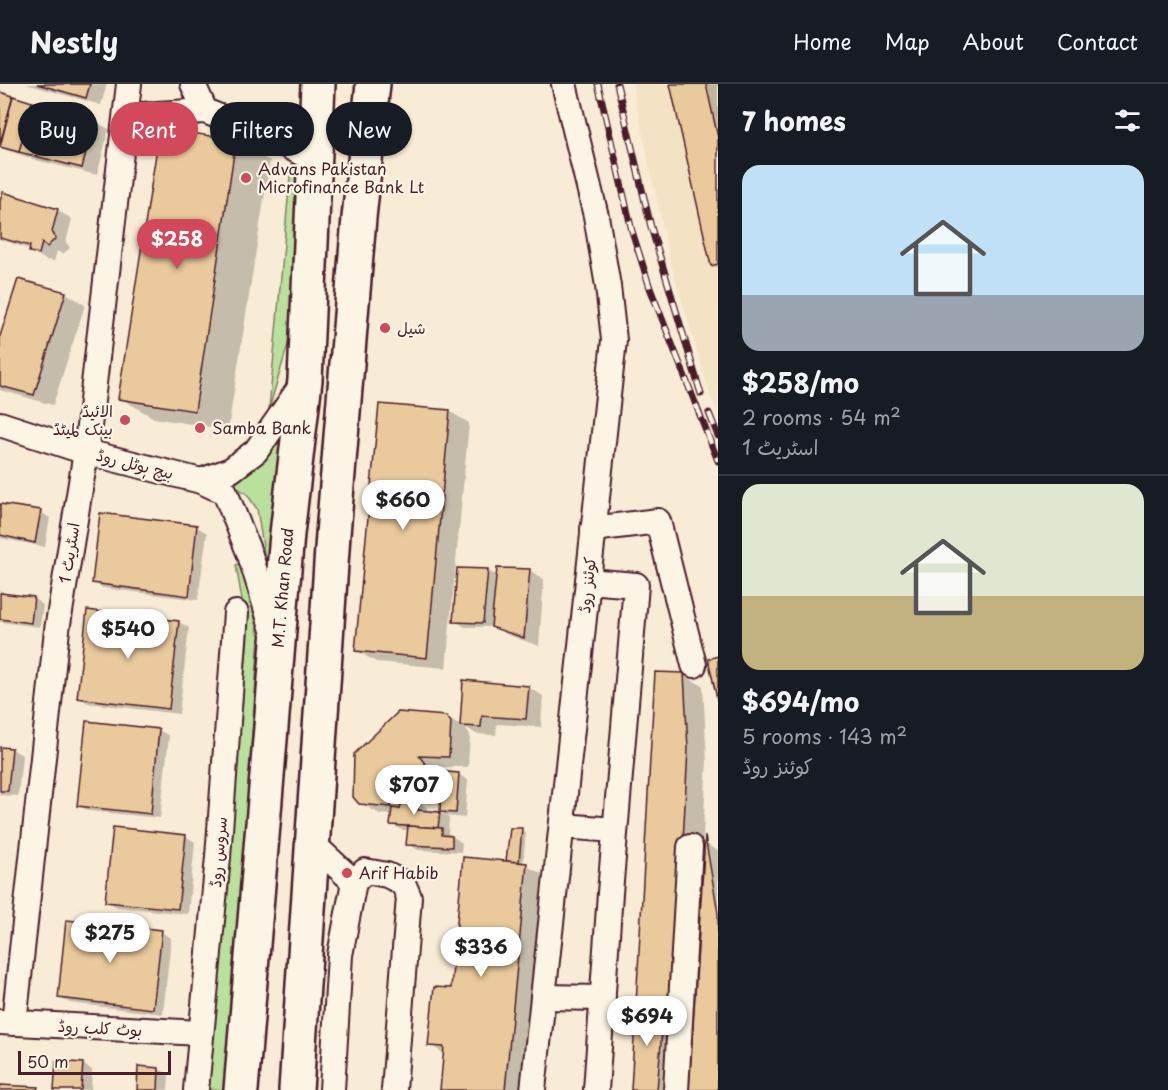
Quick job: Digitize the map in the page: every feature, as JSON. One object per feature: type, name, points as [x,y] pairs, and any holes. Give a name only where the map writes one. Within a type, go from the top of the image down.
[{"type":"highway","name":"M.T. Khan Road","points":[[241,1090],[287,534],[305,380],[318,84]]},
{"type":"highway","points":[[315,160],[328,138],[335,116],[337,84]]},
{"type":"highway","points":[[350,84],[350,183],[352,240],[356,262]]},
{"type":"highway","points":[[297,1090],[333,534],[359,218],[373,84]]},
{"type":"street","name":"اسٹریٹ 1","points":[[127,102],[129,84]]},
{"type":"street","points":[[193,84],[205,111]]},
{"type":"street","name":"کوئنز روڈ","points":[[533,1090],[614,340],[608,286],[596,216],[564,84]]},
{"type":"street","points":[[198,111],[205,111],[276,140],[315,160]]},
{"type":"street","name":"اسٹریٹ 1","points":[[7,1022],[57,630],[86,452],[121,156]]},
{"type":"street","points":[[201,481],[231,470],[256,451],[305,380]]},
{"type":"street","name":"بیچ ہوٹل روڈ","points":[[0,424],[86,452],[201,481],[225,492],[260,582],[279,651]]},
{"type":"street","points":[[593,530],[658,521],[694,665]]},
{"type":"street","points":[[588,580],[636,585],[596,1090]]},
{"type":"street","name":"سروس روڈ","points":[[195,1090],[218,857],[236,613]]},
{"type":"street","points":[[562,826],[615,830]]},
{"type":"street","points":[[313,844],[354,882]]},
{"type":"street","points":[[676,1090],[690,847]]},
{"type":"street","points":[[332,1090],[340,955],[354,882],[365,871],[387,875],[403,883],[409,897],[394,1090]]},
{"type":"street","points":[[543,997],[603,998]]},
{"type":"street","name":"بوٹ کلب روڈ","points":[[7,1022],[200,1033]]},
{"type":"shaded area","points":[[632,84],[718,84],[718,412],[712,400],[670,261]]},
{"type":"green space","points":[[293,156],[303,170],[289,341],[269,409]]},
{"type":"green space","points":[[283,419],[269,584],[257,509],[247,494],[219,476]]},
{"type":"green space","points":[[242,563],[259,636],[227,1090],[209,1090],[248,635],[236,565]]},
{"type":"building","points":[[37,84],[90,84],[86,98]]},
{"type":"building","points":[[670,84],[706,84],[718,138],[718,264],[711,266]]},
{"type":"building","points":[[0,92],[13,96],[0,144]]},
{"type":"building","points":[[13,96],[32,102],[18,102],[18,152],[0,147]]},
{"type":"building","points":[[198,134],[210,136],[210,156],[234,156],[195,411],[118,399],[156,156],[198,156]]},
{"type":"building","points":[[35,156],[85,156],[82,168]]},
{"type":"building","points":[[3,192],[58,209],[52,232],[56,238],[47,247],[42,243],[39,254],[29,252],[30,246],[0,238],[0,201]]},
{"type":"building","points":[[18,279],[66,292],[34,395],[0,386],[0,336]]},
{"type":"building","points":[[379,404],[450,410],[427,658],[355,651]]},
{"type":"building","points":[[0,504],[41,510],[35,543],[0,535]]},
{"type":"building","points":[[100,513],[197,525],[189,596],[92,583]]},
{"type":"building","points":[[457,568],[488,569],[483,623],[453,622]]},
{"type":"building","points":[[497,568],[530,569],[524,638],[491,627]]},
{"type":"building","points":[[0,593],[34,597],[31,623],[0,619]]},
{"type":"building","points":[[87,610],[179,621],[169,709],[77,698]]},
{"type":"building","points":[[718,656],[718,703],[708,659]]},
{"type":"building","points":[[655,672],[684,673],[688,749],[674,1009],[636,1004]]},
{"type":"building","points":[[463,680],[529,686],[526,719],[482,716],[481,727],[460,726]]},
{"type":"building","points":[[398,712],[446,716],[451,722],[449,757],[419,756],[432,772],[407,793],[393,777],[391,807],[359,804],[353,797],[354,754]]},
{"type":"building","points":[[86,721],[159,729],[151,814],[77,806]]},
{"type":"building","points":[[0,747],[12,748],[8,791],[0,791]]},
{"type":"building","points":[[435,771],[459,773],[456,813],[440,812],[441,788],[433,788]]},
{"type":"building","points":[[402,799],[418,800],[418,810],[440,812],[438,828],[390,825],[392,808],[400,809]]},
{"type":"building","points":[[408,826],[442,828],[442,835],[452,836],[452,847],[406,845]]},
{"type":"building","points":[[113,827],[186,835],[178,909],[105,902]]},
{"type":"building","points":[[510,828],[522,828],[519,862],[506,861]]},
{"type":"building","points":[[705,836],[718,913],[718,1090],[689,1090]]},
{"type":"building","points":[[463,857],[527,863],[505,1090],[440,1090],[444,1047],[428,1046],[434,987],[451,988]]},
{"type":"building","points":[[66,920],[162,930],[153,1009],[58,998]]},
{"type":"building","points":[[636,1004],[664,1008],[657,1090],[631,1090]]},
{"type":"building","points":[[56,1061],[83,1063],[81,1090],[54,1090]]},
{"type":"building","points":[[138,1066],[159,1068],[158,1090],[137,1090]]},
{"type":"building","points":[[0,1085],[38,1087],[37,1090],[0,1090]]},
{"type":"railway","points":[[598,84],[632,231],[650,288],[718,461]]},
{"type":"railway","points":[[617,84],[651,227],[701,394]]},
{"type":"railway","points":[[709,413],[718,436]]},
{"type":"place","name":"Advans Pakistan Microfinance Bank Lt","points":[[246,178]]},
{"type":"place","name":"شیل","points":[[385,328]]},
{"type":"place","name":"الائیڈ بینک لمیٹڈ","points":[[125,420]]},
{"type":"place","name":"Samba Bank","points":[[200,428]]},
{"type":"place","name":"Arif Habib","points":[[347,873]]}]
